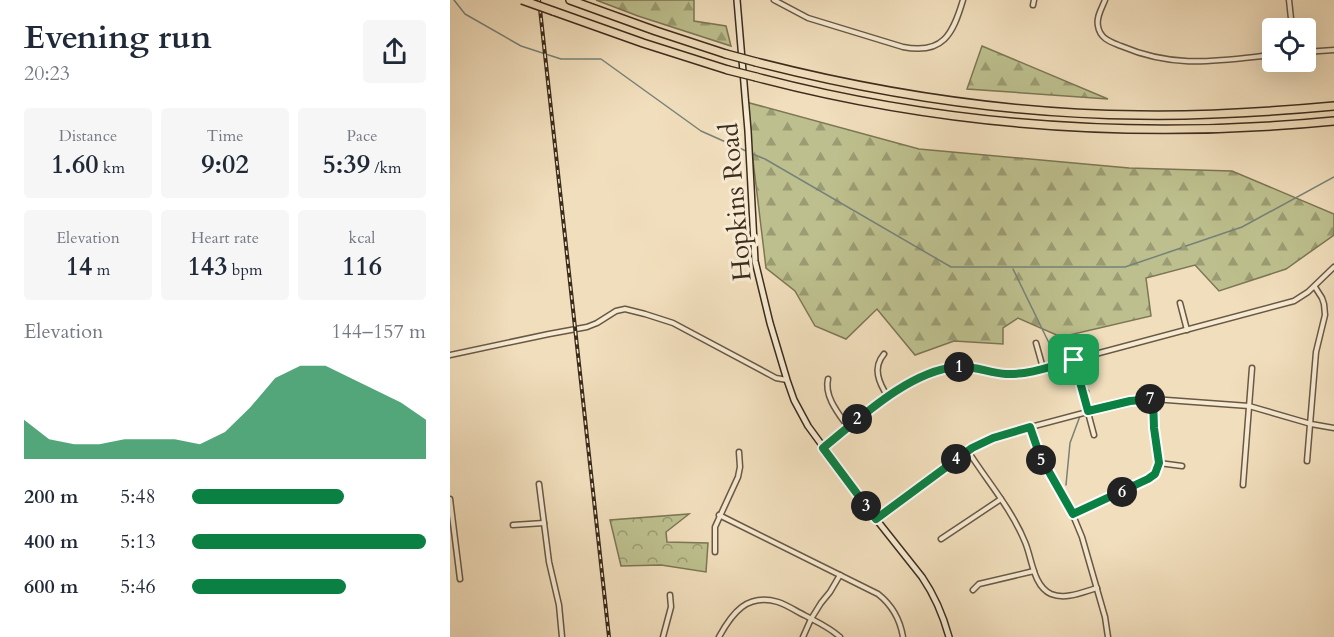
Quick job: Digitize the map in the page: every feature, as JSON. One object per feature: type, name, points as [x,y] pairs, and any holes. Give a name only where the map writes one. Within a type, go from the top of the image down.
[{"type":"highway","points":[[522,0],[653,47],[728,70],[835,96],[901,108],[1041,126],[1116,129],[1190,130],[1334,121]]},
{"type":"highway","points":[[570,0],[623,20],[756,62],[831,80],[969,103],[1048,111],[1137,115],[1246,113],[1334,106]]},
{"type":"main road","name":"Hopkins Road","points":[[737,0],[755,261],[770,323],[788,380],[800,411],[823,448],[929,588],[941,610],[949,637]]},
{"type":"street","points":[[774,0],[795,12],[827,24],[903,47],[917,49],[936,45],[949,35],[963,0]]},
{"type":"street","points":[[1032,5],[1034,0]]},
{"type":"street","points":[[1105,0],[1098,19],[1098,27],[1102,36],[1146,56],[1197,62],[1262,56]]},
{"type":"street","points":[[1289,0],[1291,18]]},
{"type":"street","points":[[1316,51],[1334,50]]},
{"type":"street","points":[[823,448],[862,414],[927,373],[946,368],[966,367],[1008,374],[1074,360],[1294,301],[1315,287],[1334,267]]},
{"type":"street","points":[[1307,461],[1316,352],[1325,315],[1322,298],[1315,287]]},
{"type":"street","points":[[1180,303],[1187,330]]},
{"type":"street","points":[[450,356],[587,327],[616,311],[625,309],[673,323],[776,378],[788,380]]},
{"type":"street","points":[[1036,343],[1042,368]]},
{"type":"street","points":[[884,354],[878,364],[877,372],[888,397]]},
{"type":"street","points":[[1074,360],[1094,435]]},
{"type":"street","points":[[1243,485],[1252,368]]},
{"type":"street","points":[[828,379],[828,394],[848,427]]},
{"type":"street","points":[[876,519],[968,451],[993,438],[1130,401],[1153,399],[1249,406],[1310,424],[1334,428]]},
{"type":"street","points":[[1073,514],[1155,474],[1159,463],[1153,399]]},
{"type":"street","points":[[1030,427],[1040,456],[1073,514],[1082,537],[1108,637]]},
{"type":"street","points":[[968,451],[1001,499],[1022,535],[1042,587],[1053,595],[1070,596],[1097,588]]},
{"type":"street","points":[[715,552],[715,527],[738,477],[739,452]]},
{"type":"street","points":[[1159,463],[1182,466]]},
{"type":"street","points":[[539,484],[562,637]]},
{"type":"street","points":[[450,499],[460,579]]},
{"type":"street","points":[[941,539],[1001,499]]},
{"type":"street","points":[[719,515],[884,598],[898,617],[903,637]]},
{"type":"street","points":[[513,525],[544,523]]},
{"type":"street","points":[[973,590],[979,584],[1034,571]]},
{"type":"street","points":[[803,637],[811,619],[840,575]]},
{"type":"street","points":[[663,637],[671,607],[670,595]]},
{"type":"street","points":[[719,637],[736,611],[758,600],[780,602],[832,630],[840,637]]},
{"type":"green space","points":[[596,0],[694,0],[694,21],[726,26],[731,46],[638,16]]},
{"type":"green space","points":[[982,46],[1108,99],[967,89]]},
{"type":"green space","points":[[746,102],[919,149],[1129,168],[1232,171],[1334,214],[1334,235],[1286,269],[1219,291],[1195,265],[1146,278],[1151,316],[1061,337],[1018,318],[1003,328],[1003,344],[954,341],[915,355],[877,309],[846,339],[815,326],[795,291],[766,268]]},
{"type":"green space","points":[[689,514],[666,532],[667,542],[708,543],[706,572],[661,565],[621,566],[610,520]]},
{"type":"waterway","points":[[454,0],[465,14],[521,46],[561,59],[601,59],[701,131],[746,151]]},
{"type":"waterway","points":[[750,153],[765,159],[951,267],[1125,267],[1181,248]]},
{"type":"waterway","points":[[1186,246],[1242,227],[1334,177]]},
{"type":"waterway","points":[[1013,269],[1049,343],[1063,360]]},
{"type":"waterway","points":[[1067,365],[1076,376]]},
{"type":"waterway","points":[[1081,382],[1089,391],[1086,400]]},
{"type":"waterway","points":[[1066,485],[1070,443],[1080,416]]},
{"type":"railway","points":[[539,0],[609,637]]},
{"type":"route","points":[[1074,360],[1088,411],[1130,401],[1153,399],[1155,441],[1159,463],[1155,474],[1148,479],[1073,514],[1044,466],[1030,427],[1004,434],[972,448],[876,519],[823,448],[862,414],[927,373],[946,368],[966,367],[1000,374],[1017,374],[1074,360]]}]
